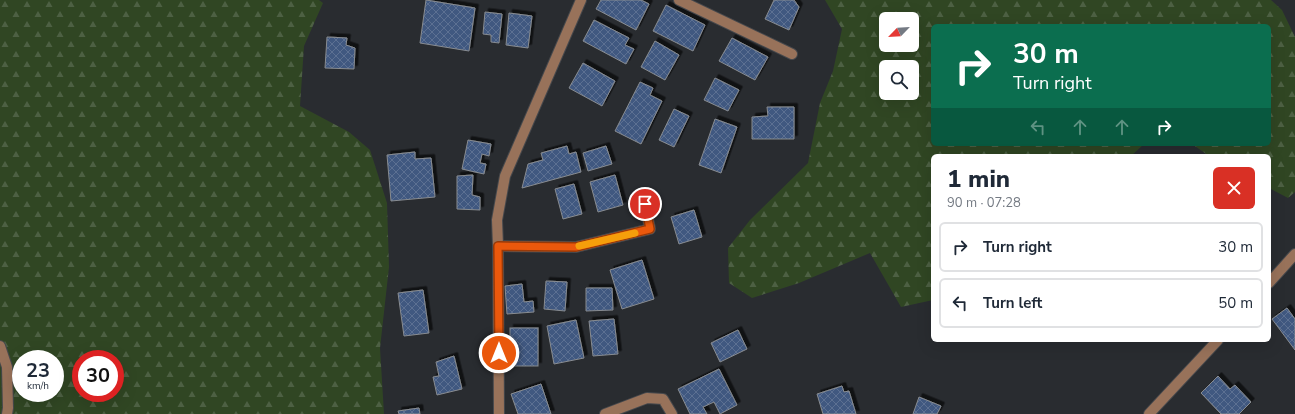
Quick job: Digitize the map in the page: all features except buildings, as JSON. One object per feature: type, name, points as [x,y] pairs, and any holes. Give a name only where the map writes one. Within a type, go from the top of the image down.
[{"type":"street","points":[[499,414],[497,220],[505,176],[581,0]]},
{"type":"street","points":[[679,0],[792,54]]},
{"type":"street","points":[[498,246],[576,247],[650,229],[645,204]]},
{"type":"street","points":[[1271,281],[1295,254]]},
{"type":"street","points":[[1149,414],[1216,342]]},
{"type":"street","points":[[0,346],[7,367],[7,414]]},
{"type":"street","points":[[605,414],[647,398],[663,399],[672,414]]},
{"type":"green space","points":[[0,0],[319,0],[323,3],[304,46],[300,106],[349,132],[370,150],[387,203],[389,267],[380,348],[384,414],[0,414]]},
{"type":"green space","points":[[825,0],[1271,0],[1282,10],[1295,37],[1295,192],[1288,198],[1271,189],[1271,154],[1206,154],[1195,146],[1271,146],[1271,24],[931,24],[931,146],[1142,146],[1133,154],[931,154],[931,300],[901,307],[870,253],[799,283],[752,298],[729,283],[728,248],[750,220],[808,163],[820,103],[833,71],[842,29]]},
{"type":"slow traffic","points":[[579,246],[635,233]]},
{"type":"route","points":[[499,353],[498,246],[576,247],[650,229],[645,204]]}]
